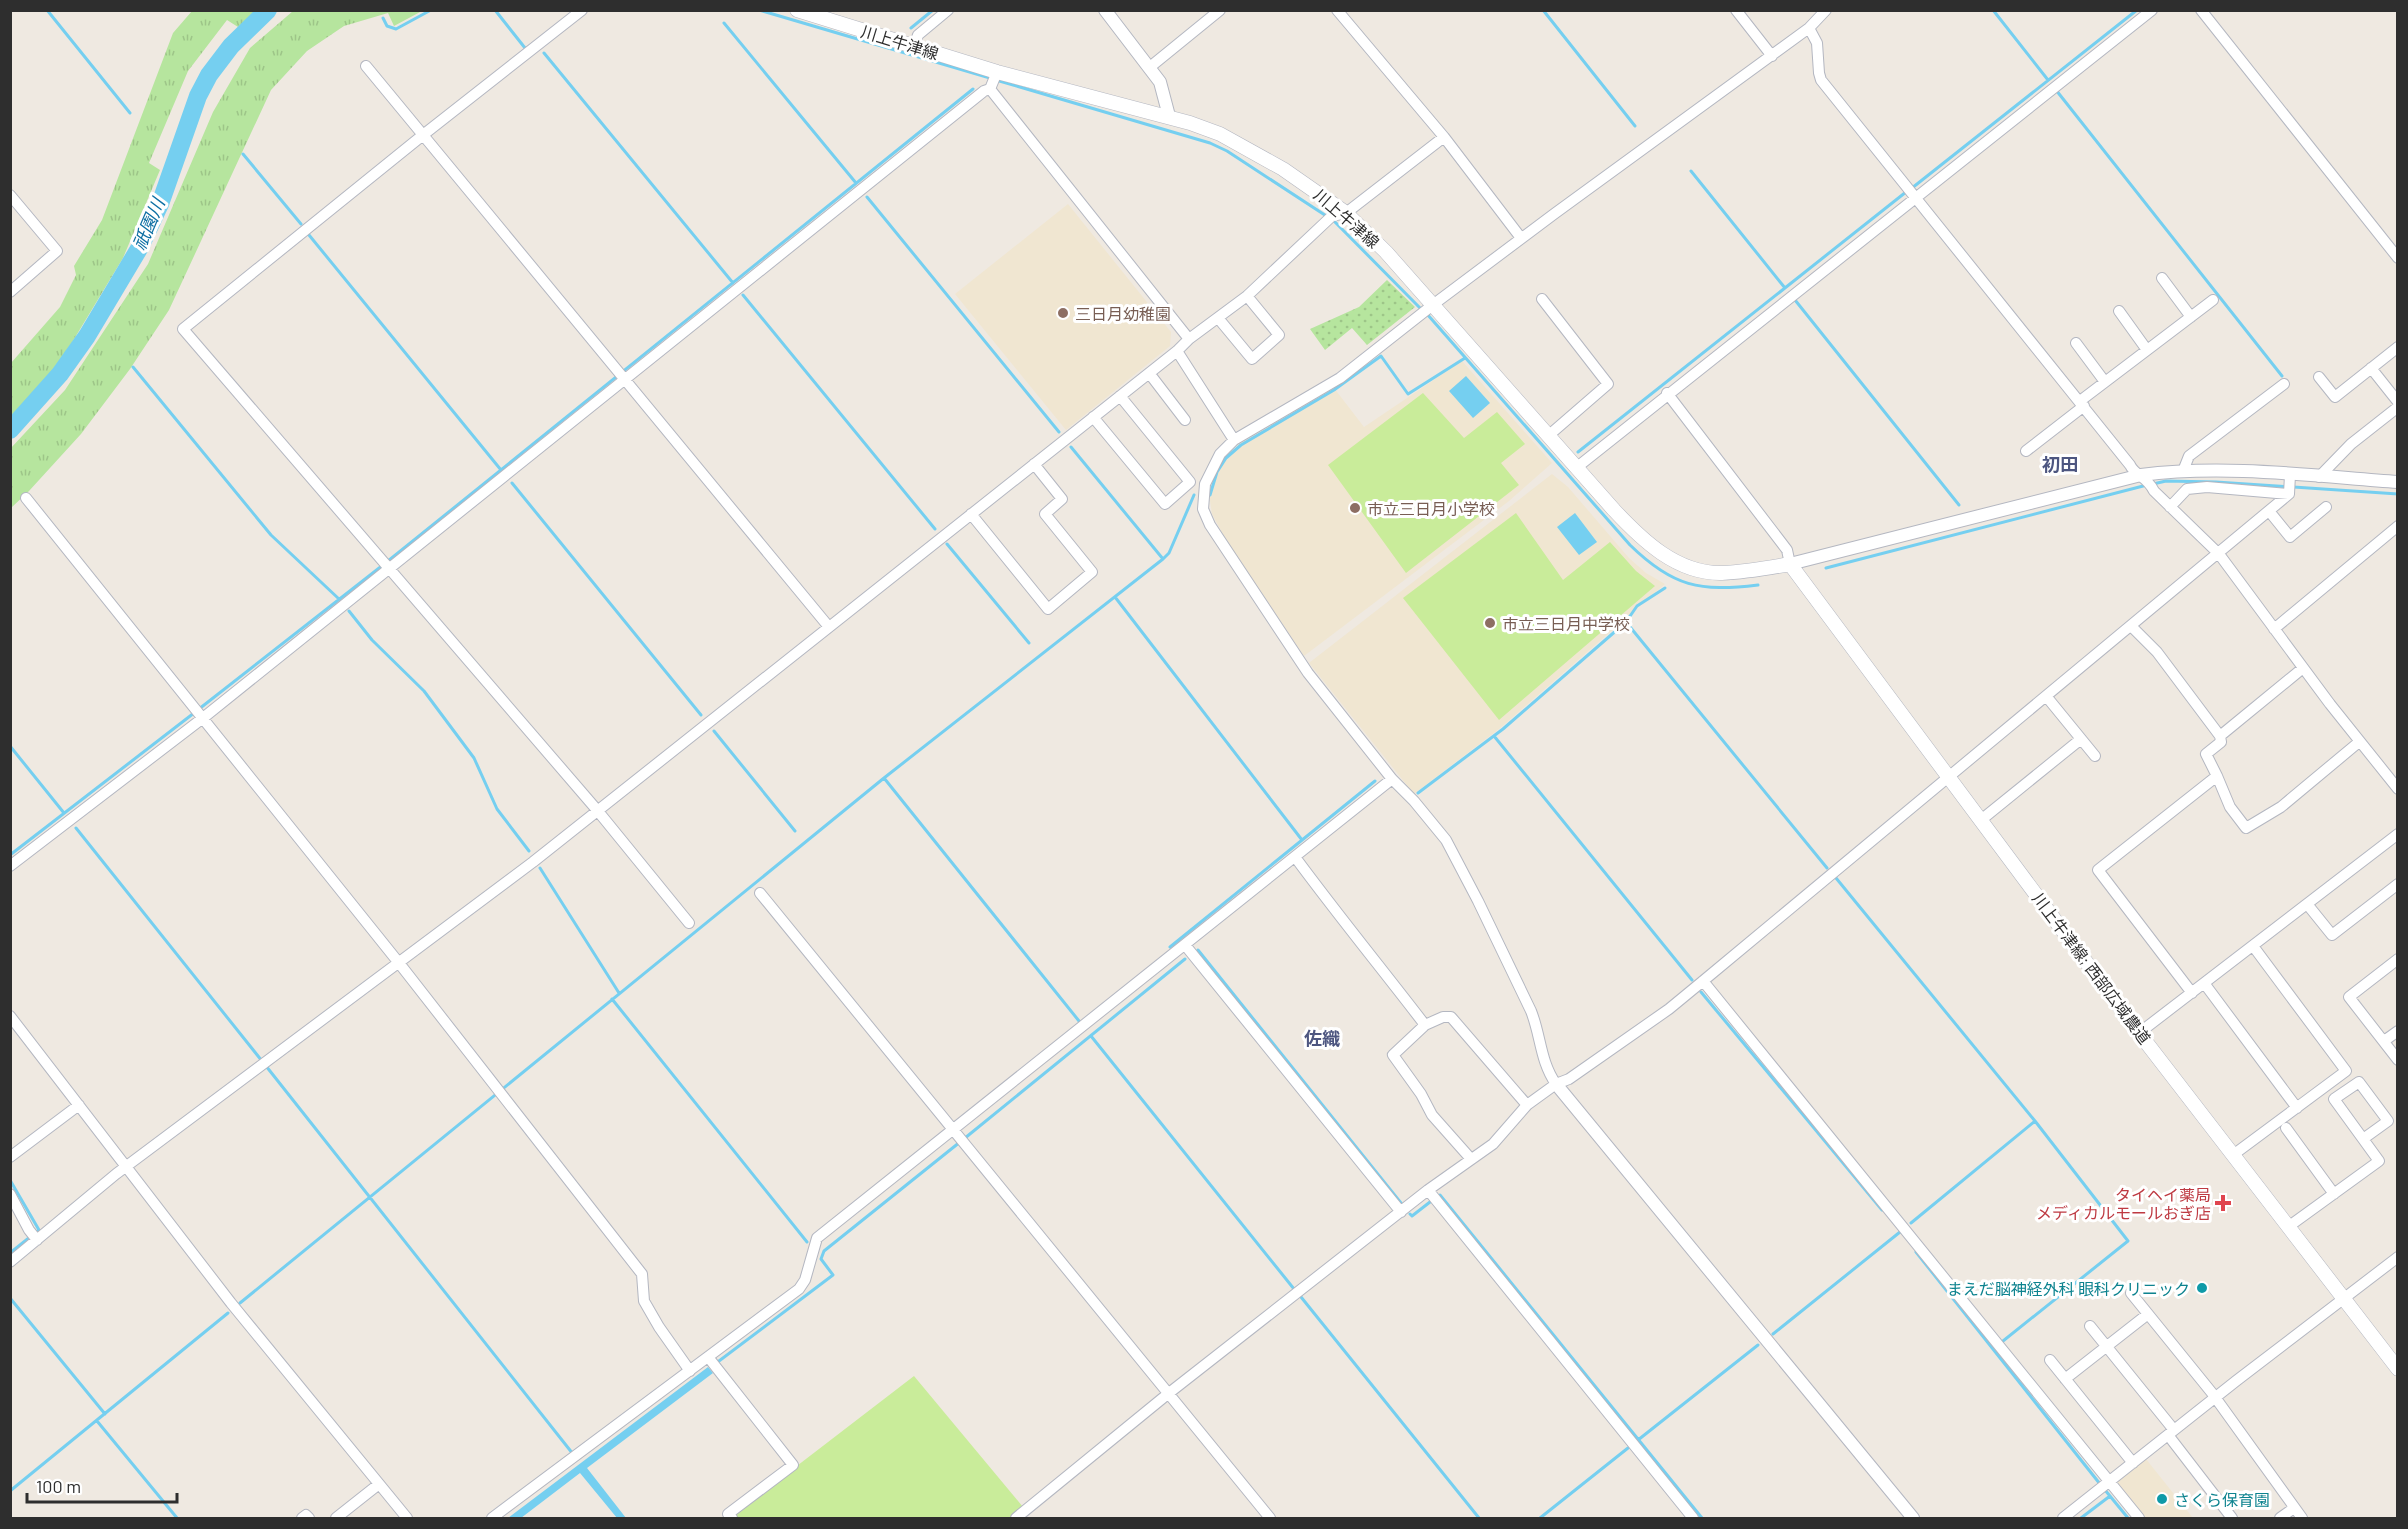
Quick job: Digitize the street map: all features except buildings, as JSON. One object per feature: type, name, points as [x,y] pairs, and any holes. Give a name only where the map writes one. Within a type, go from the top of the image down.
[{"type":"main road","name":"川上牛津線","points":[[797,10],[996,72],[1169,116],[1220,134],[1245,147],[1306,183],[1346,213],[1427,309],[1548,436],[1634,532],[1658,551],[1682,564],[1702,571],[1720,573],[1790,564]]},
{"type":"main road","name":"川上牛津線; 西部広域農道","points":[[1790,564],[2139,1033],[2397,1369]]},
{"type":"street","points":[[582,10],[183,329],[597,810],[689,922]]},
{"type":"street","points":[[914,47],[918,35],[948,10]]},
{"type":"street","points":[[1105,10],[1160,81],[1169,116]]},
{"type":"street","points":[[1150,67],[1220,10]]},
{"type":"street","points":[[1337,10],[1444,137],[1521,238]]},
{"type":"street","points":[[1736,10],[1773,56]]},
{"type":"street","points":[[1826,10],[1809,28],[1773,56],[1714,96],[1521,238],[1340,378],[1234,440],[1220,454],[1205,484],[1203,500],[1206,518],[1308,673],[1392,779],[1437,828],[1463,870],[1531,1011],[1536,1023],[1541,1056],[1556,1084],[1913,1518]]},
{"type":"street","points":[[1576,468],[1667,393],[2152,10]]},
{"type":"street","points":[[2201,10],[2397,258]]},
{"type":"street","points":[[1809,28],[1817,43],[1821,80],[2082,403],[2133,472],[2145,477],[2154,491],[2219,554],[2359,742],[2397,789]]},
{"type":"street","points":[[366,66],[829,627]]},
{"type":"street","points":[[990,89],[996,72]]},
{"type":"street","points":[[990,89],[1189,339]]},
{"type":"street","points":[[10,866],[203,718],[386,564],[625,380],[852,195],[984,91],[990,89]]},
{"type":"street","points":[[10,1262],[116,1174],[127,1169],[533,862],[1177,351],[1189,339],[1247,296],[1329,219],[1346,213],[1444,137]]},
{"type":"street","points":[[10,195],[57,251],[10,292]]},
{"type":"street","points":[[2162,278],[2191,316]]},
{"type":"street","points":[[1218,318],[1252,359],[1279,335],[1247,296]]},
{"type":"street","points":[[1542,299],[1608,384],[1548,436]]},
{"type":"street","points":[[2026,451],[2105,382],[2213,300]]},
{"type":"street","points":[[2118,311],[2147,350]]},
{"type":"street","points":[[2076,343],[2105,382]]},
{"type":"street","points":[[2319,377],[2335,397],[2397,347]]},
{"type":"street","points":[[1177,351],[1234,440]]},
{"type":"street","points":[[2371,368],[2397,402]]},
{"type":"street","points":[[1149,373],[1185,420]]},
{"type":"street","points":[[2183,471],[2189,456],[2284,384]]},
{"type":"street","points":[[1667,393],[1787,550],[1790,564],[2145,477],[2183,471],[2397,482]]},
{"type":"street","points":[[1093,417],[1165,504],[1190,482],[1119,396]]},
{"type":"street","points":[[2319,477],[2351,444],[2397,407]]},
{"type":"street","points":[[971,514],[1048,609],[1092,572],[1045,513],[1062,499],[1034,465]]},
{"type":"street","points":[[1016,1518],[1170,1393],[1428,1190],[1492,1144],[1527,1105],[1556,1084],[1569,1079],[1669,1009],[2132,627],[2289,494],[2290,475]]},
{"type":"street","points":[[2170,507],[2187,489],[2207,487],[2289,494]]},
{"type":"street","points":[[26,498],[399,963],[642,1274],[644,1301],[658,1327],[690,1371]]},
{"type":"street","points":[[2269,511],[2290,537],[2326,507]]},
{"type":"street","points":[[2274,629],[2397,526]]},
{"type":"street","points":[[2132,627],[2157,652],[2220,736],[2221,742],[2206,754],[2230,807],[2246,828],[2281,807],[2359,742]]},
{"type":"street","points":[[2220,736],[2303,668]]},
{"type":"street","points":[[2046,696],[2095,756]]},
{"type":"street","points":[[1981,820],[2081,739]]},
{"type":"street","points":[[2192,993],[2098,870],[2217,776]]},
{"type":"street","points":[[492,1518],[799,1289],[805,1280],[817,1238],[954,1131],[1392,779]]},
{"type":"street","points":[[2139,1033],[2397,834]]},
{"type":"street","points":[[1295,857],[1354,937],[1374,958],[1425,1025]]},
{"type":"street","points":[[2307,904],[2332,935],[2397,884]]},
{"type":"street","points":[[760,893],[1270,1518]]},
{"type":"street","points":[[1185,945],[1401,1212]]},
{"type":"street","points":[[2233,1155],[2346,1071],[2253,946]]},
{"type":"street","points":[[2397,959],[2349,997],[2397,1060]]},
{"type":"street","points":[[1703,981],[2139,1518]]},
{"type":"street","points":[[2204,983],[2297,1108]]},
{"type":"street","points":[[10,1016],[231,1303],[407,1518]]},
{"type":"street","points":[[1471,1159],[1432,1115],[1421,1094],[1393,1055],[1425,1025],[1443,1017],[1451,1017],[1527,1105]]},
{"type":"street","points":[[2384,1041],[2397,1031]]},
{"type":"street","points":[[2288,1227],[2379,1161],[2363,1139],[2334,1099],[2359,1082],[2388,1122],[2363,1139]]},
{"type":"street","points":[[10,1157],[79,1105]]},
{"type":"street","points":[[2286,1128],[2334,1194]]},
{"type":"street","points":[[1428,1190],[1693,1518]]},
{"type":"street","points":[[10,1194],[29,1230],[37,1240]]},
{"type":"street","points":[[2063,1518],[2397,1257]]},
{"type":"street","points":[[2131,1293],[2214,1399],[2302,1518]]},
{"type":"street","points":[[2065,1379],[2148,1314]]},
{"type":"street","points":[[2090,1326],[2171,1432],[2232,1518]]},
{"type":"street","points":[[708,1357],[792,1465],[728,1514],[732,1518]]},
{"type":"street","points":[[2049,1360],[2133,1463]]},
{"type":"street","points":[[336,1518],[379,1485]]},
{"type":"street","points":[[2280,1518],[2294,1508]]},
{"type":"street","points":[[347,1509],[355,1518]]},
{"type":"street","points":[[302,1518],[306,1515],[309,1518]]},
{"type":"shaded area","name":"三日月幼稚園","points":[[1068,204],[1171,332],[1170,346],[1066,430],[955,294]]},
{"type":"shaded area","name":"市立三日月小学校","points":[[1462,361],[1552,463],[1509,501],[1304,656],[1226,540],[1212,514],[1209,494],[1216,472],[1224,458],[1239,444],[1334,388],[1364,427]]},
{"type":"shaded area","name":"市立三日月中学校","points":[[1552,474],[1568,487],[1629,558],[1646,573],[1665,584],[1499,729],[1414,794],[1309,663]]},
{"type":"shaded area","points":[[2146,1459],[2193,1518],[2146,1518],[2117,1482]]},
{"type":"green space","points":[[192,11],[258,11],[238,27],[227,20],[188,71],[149,163],[160,170],[123,258],[59,364],[11,417],[11,363],[60,307],[76,275],[74,266],[102,220],[173,33]]},
{"type":"green space","points":[[293,11],[422,11],[394,26],[388,13],[344,26],[307,51],[271,90],[169,310],[130,369],[81,434],[11,508],[10,449],[65,390],[148,264],[213,112],[250,48]]},
{"type":"green space","points":[[1387,280],[1415,307],[1367,345],[1352,328],[1325,350],[1310,329],[1359,307]]},
{"type":"green space","points":[[1423,393],[1464,438],[1497,412],[1525,444],[1501,463],[1519,485],[1406,573],[1328,465]]},
{"type":"green space","points":[[1516,513],[1563,580],[1610,542],[1636,571],[1655,586],[1499,720],[1403,598]]},
{"type":"green space","points":[[914,1376],[1023,1507],[1009,1518],[736,1518],[733,1515]]},
{"type":"water","points":[[1466,376],[1490,403],[1473,418],[1449,391]]},
{"type":"water","points":[[1575,513],[1597,542],[1579,555],[1557,527]]},
{"type":"water","points":[[708,1367],[713,1373],[587,1468],[626,1518],[617,1518],[580,1473],[521,1518],[508,1518]]},
{"type":"waterway","points":[[47,10],[130,113]]},
{"type":"waterway","name":"祇園川","points":[[10,430],[60,374],[87,336],[140,247],[160,204],[198,96],[209,75],[231,46],[268,10]]},
{"type":"waterway","points":[[383,18],[387,26],[396,29],[431,10]]},
{"type":"waterway","points":[[495,10],[525,48]]},
{"type":"waterway","points":[[759,10],[990,78]]},
{"type":"waterway","points":[[911,28],[933,10]]},
{"type":"waterway","points":[[1543,10],[1635,126]]},
{"type":"waterway","points":[[1993,10],[2048,80]]},
{"type":"waterway","points":[[1912,188],[2137,10]]},
{"type":"waterway","points":[[724,23],[856,183]]},
{"type":"waterway","points":[[544,53],[733,283]]},
{"type":"waterway","points":[[996,80],[1210,143],[1227,151],[1334,221],[1422,310]]},
{"type":"waterway","points":[[388,561],[973,89]]},
{"type":"waterway","points":[[2056,90],[2282,376]]},
{"type":"waterway","points":[[243,154],[301,224]]},
{"type":"waterway","points":[[1691,171],[1785,288]]},
{"type":"waterway","points":[[1578,452],[1906,192]]},
{"type":"waterway","points":[[867,197],[1059,432]]},
{"type":"waterway","points":[[309,235],[501,470]]},
{"type":"waterway","points":[[743,295],[935,529]]},
{"type":"waterway","points":[[1795,300],[1959,505]]},
{"type":"waterway","points":[[1427,314],[1630,545],[1645,559],[1674,578],[1688,583],[1720,588],[1758,585]]},
{"type":"waterway","points":[[1210,495],[1217,472],[1226,458],[1241,445],[1334,390],[1381,356],[1408,394],[1465,358]]},
{"type":"waterway","points":[[133,367],[271,535],[339,599]]},
{"type":"waterway","points":[[1071,447],[1163,559]]},
{"type":"waterway","points":[[2153,484],[2166,481],[2216,482],[2398,494]]},
{"type":"waterway","points":[[512,483],[701,715]]},
{"type":"waterway","points":[[1826,568],[2147,485]]},
{"type":"waterway","points":[[240,1303],[884,778],[1163,559],[1169,553],[1194,495]]},
{"type":"waterway","points":[[947,544],[1029,643]]},
{"type":"waterway","points":[[199,709],[383,565]]},
{"type":"waterway","points":[[1418,793],[1503,729],[1626,622],[1637,606],[1665,588]]},
{"type":"waterway","points":[[1115,597],[1302,840]]},
{"type":"waterway","points":[[349,611],[372,640],[424,691],[474,758],[497,809],[529,851]]},
{"type":"waterway","points":[[1626,622],[1827,868]]},
{"type":"waterway","points":[[10,855],[194,713]]},
{"type":"waterway","points":[[714,731],[795,831]]},
{"type":"waterway","points":[[1494,736],[1692,980]]},
{"type":"waterway","points":[[10,746],[64,813]]},
{"type":"waterway","points":[[884,778],[1079,1021]]},
{"type":"waterway","points":[[1170,947],[1375,781]]},
{"type":"waterway","points":[[76,828],[262,1061]]},
{"type":"waterway","points":[[540,868],[619,993]]},
{"type":"waterway","points":[[1836,878],[2035,1121],[2128,1241],[2003,1341]]},
{"type":"waterway","points":[[1198,950],[1401,1203]]},
{"type":"waterway","points":[[965,1138],[1185,959]]},
{"type":"waterway","points":[[1701,992],[1882,1210]]},
{"type":"waterway","points":[[612,999],[807,1242]]},
{"type":"waterway","points":[[1091,1036],[1294,1289]]},
{"type":"waterway","points":[[266,1066],[573,1454]]},
{"type":"waterway","points":[[1911,1223],[2035,1121]]},
{"type":"waterway","points":[[715,1364],[833,1275],[821,1259],[824,1251],[960,1142]]},
{"type":"waterway","points":[[10,1180],[39,1230],[35,1233]]},
{"type":"waterway","points":[[1440,1195],[1702,1518]]},
{"type":"waterway","points":[[1410,1214],[1412,1216],[1430,1202]]},
{"type":"waterway","points":[[1773,1334],[1900,1232]]},
{"type":"waterway","points":[[10,1253],[30,1237]]},
{"type":"waterway","points":[[1916,1252],[2100,1484]]},
{"type":"waterway","points":[[1301,1297],[1479,1518]]},
{"type":"waterway","points":[[10,1298],[105,1414]]},
{"type":"waterway","points":[[10,1491],[228,1313]]},
{"type":"waterway","points":[[1638,1440],[1758,1345]]},
{"type":"waterway","points":[[97,1421],[177,1518]]},
{"type":"waterway","points":[[1540,1518],[1628,1448]]},
{"type":"waterway","points":[[2105,1490],[2128,1518]]},
{"type":"waterway","points":[[2081,1518],[2110,1496]]},
{"type":"place","name":"三日月幼稚園","points":[[1063,313]]},
{"type":"place","name":"市立三日月小学校","points":[[1355,508]]},
{"type":"place","name":"市立三日月中学校","points":[[1490,623]]},
{"type":"place","name":"タイヘイ薬局 メディカルモールおぎ店","points":[[2223,1203]]},
{"type":"place","name":"まえだ脳神経外科 眼科クリニック","points":[[2202,1288]]},
{"type":"place","name":"さくら保育園","points":[[2162,1499]]},
{"type":"district","name":"初田","points":[[2060,464]]},
{"type":"district","name":"佐織","points":[[1322,1038]]}]
